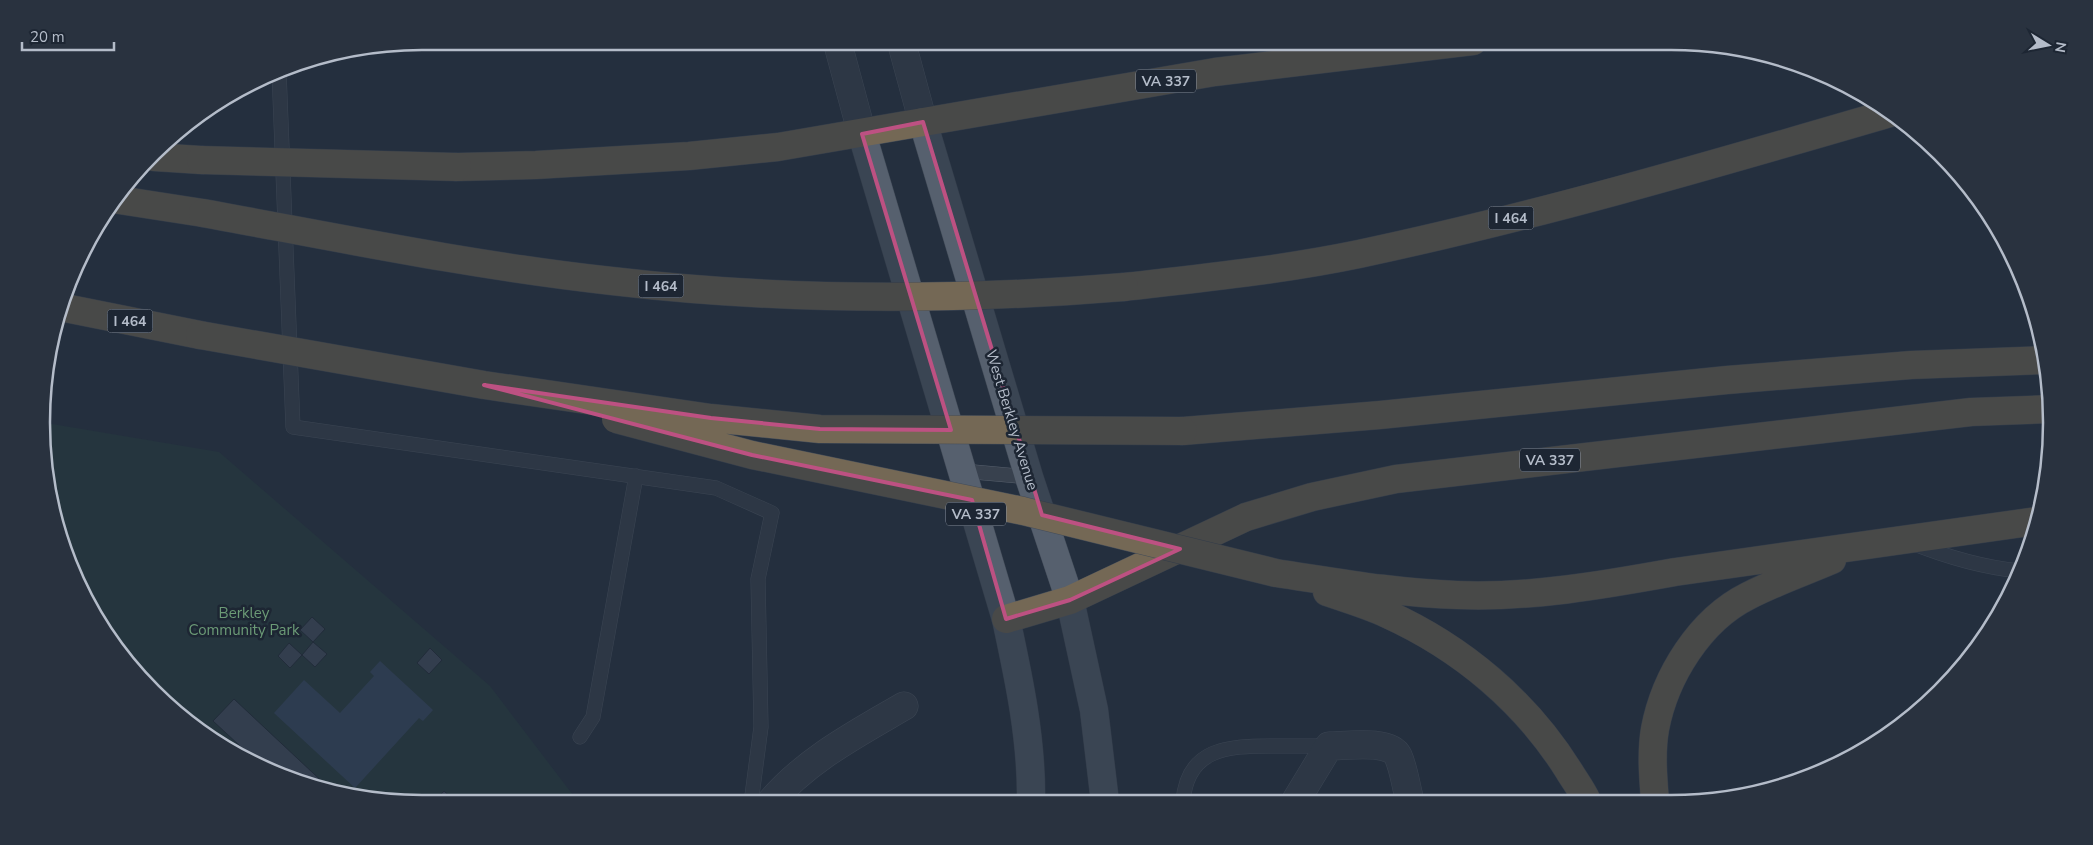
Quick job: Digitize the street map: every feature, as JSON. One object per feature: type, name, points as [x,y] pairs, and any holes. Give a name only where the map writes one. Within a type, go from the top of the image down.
[{"type":"highway","name":"VA 337","points":[[862,134],[1215,72],[1397,50]]},
{"type":"highway","name":"I 464","points":[[124,201],[203,213],[472,262],[612,281],[733,292],[887,298],[1018,295],[1124,287],[1214,277],[1358,254],[1600,196],[1881,116]]},
{"type":"highway","points":[[161,157],[457,167],[536,165],[689,156],[778,147],[862,134]]},
{"type":"highway","name":"I 464","points":[[68,309],[484,385]]},
{"type":"highway","points":[[484,385],[711,418],[820,429],[1183,431],[1380,415],[1766,376],[1911,365],[2038,360]]},
{"type":"highway","points":[[484,385],[752,455],[1023,510],[1276,573],[1393,590],[1457,595],[1537,592],[1616,583],[1675,572],[2029,522]]},
{"type":"highway","name":"VA 337","points":[[1070,600],[1246,517],[1312,497],[1396,479],[1971,412],[2042,409]]},
{"type":"highway","points":[[1655,795],[1652,770],[1655,729],[1666,690],[1687,650],[1717,617],[1747,596],[1865,546]]},
{"type":"highway","points":[[1276,573],[1386,614],[1429,636],[1478,668],[1521,708],[1550,742],[1583,795]]},
{"type":"highway","points":[[1006,619],[1070,600]]},
{"type":"main road","name":"West Berkley Avenue","points":[[923,122],[1029,476],[1070,600],[1094,710],[1104,795]]},
{"type":"main road","name":"VA 337","points":[[862,134],[1006,619],[1019,675],[1028,736],[1031,795]]},
{"type":"street","points":[[839,50],[862,134]]},
{"type":"street","name":"West Berkley Avenue","points":[[903,50],[923,122]]},
{"type":"street","points":[[776,795],[818,757],[904,706]]},
{"type":"street","points":[[1300,795],[1329,746],[1373,745],[1390,747],[1398,755],[1408,795]]},
{"type":"lane","points":[[279,78],[293,427],[716,488],[772,514],[758,579],[761,727],[752,795]]},
{"type":"lane","points":[[963,471],[1029,476]]},
{"type":"lane","points":[[580,737],[593,717],[636,476]]},
{"type":"lane","points":[[1902,539],[1950,558],[2013,570]]},
{"type":"lane","points":[[1185,795],[1188,780],[1193,770],[1211,754],[1228,747],[1329,746]]},
{"type":"highlighted area","points":[[923,122],[1042,515],[1180,549],[1070,600],[1006,619],[972,500],[752,455],[484,385],[711,418],[820,429],[951,430],[862,134]]},
{"type":"green space","name":"Berkley Community Park","points":[[50,424],[219,452],[490,686],[573,795],[422,795],[374,792],[350,788],[303,775],[280,767],[236,745],[196,718],[159,686],[127,649],[100,609],[78,565],[63,519],[53,471]]},
{"type":"water","points":[[380,661],[433,710],[423,721],[419,718],[355,788],[274,713],[304,680],[340,713],[374,676],[370,672]]},
{"type":"building","points":[[312,617],[325,629],[313,642],[300,630]]},
{"type":"building","points":[[313,642],[327,654],[315,667],[302,655]]},
{"type":"building","points":[[289,643],[302,655],[290,668],[278,656]]},
{"type":"building","points":[[430,648],[442,660],[429,674],[417,663]]},
{"type":"building","points":[[234,699],[321,780],[280,767],[243,749],[213,721]]},
{"type":"building","points":[[444,791],[448,795],[440,795]]}]
